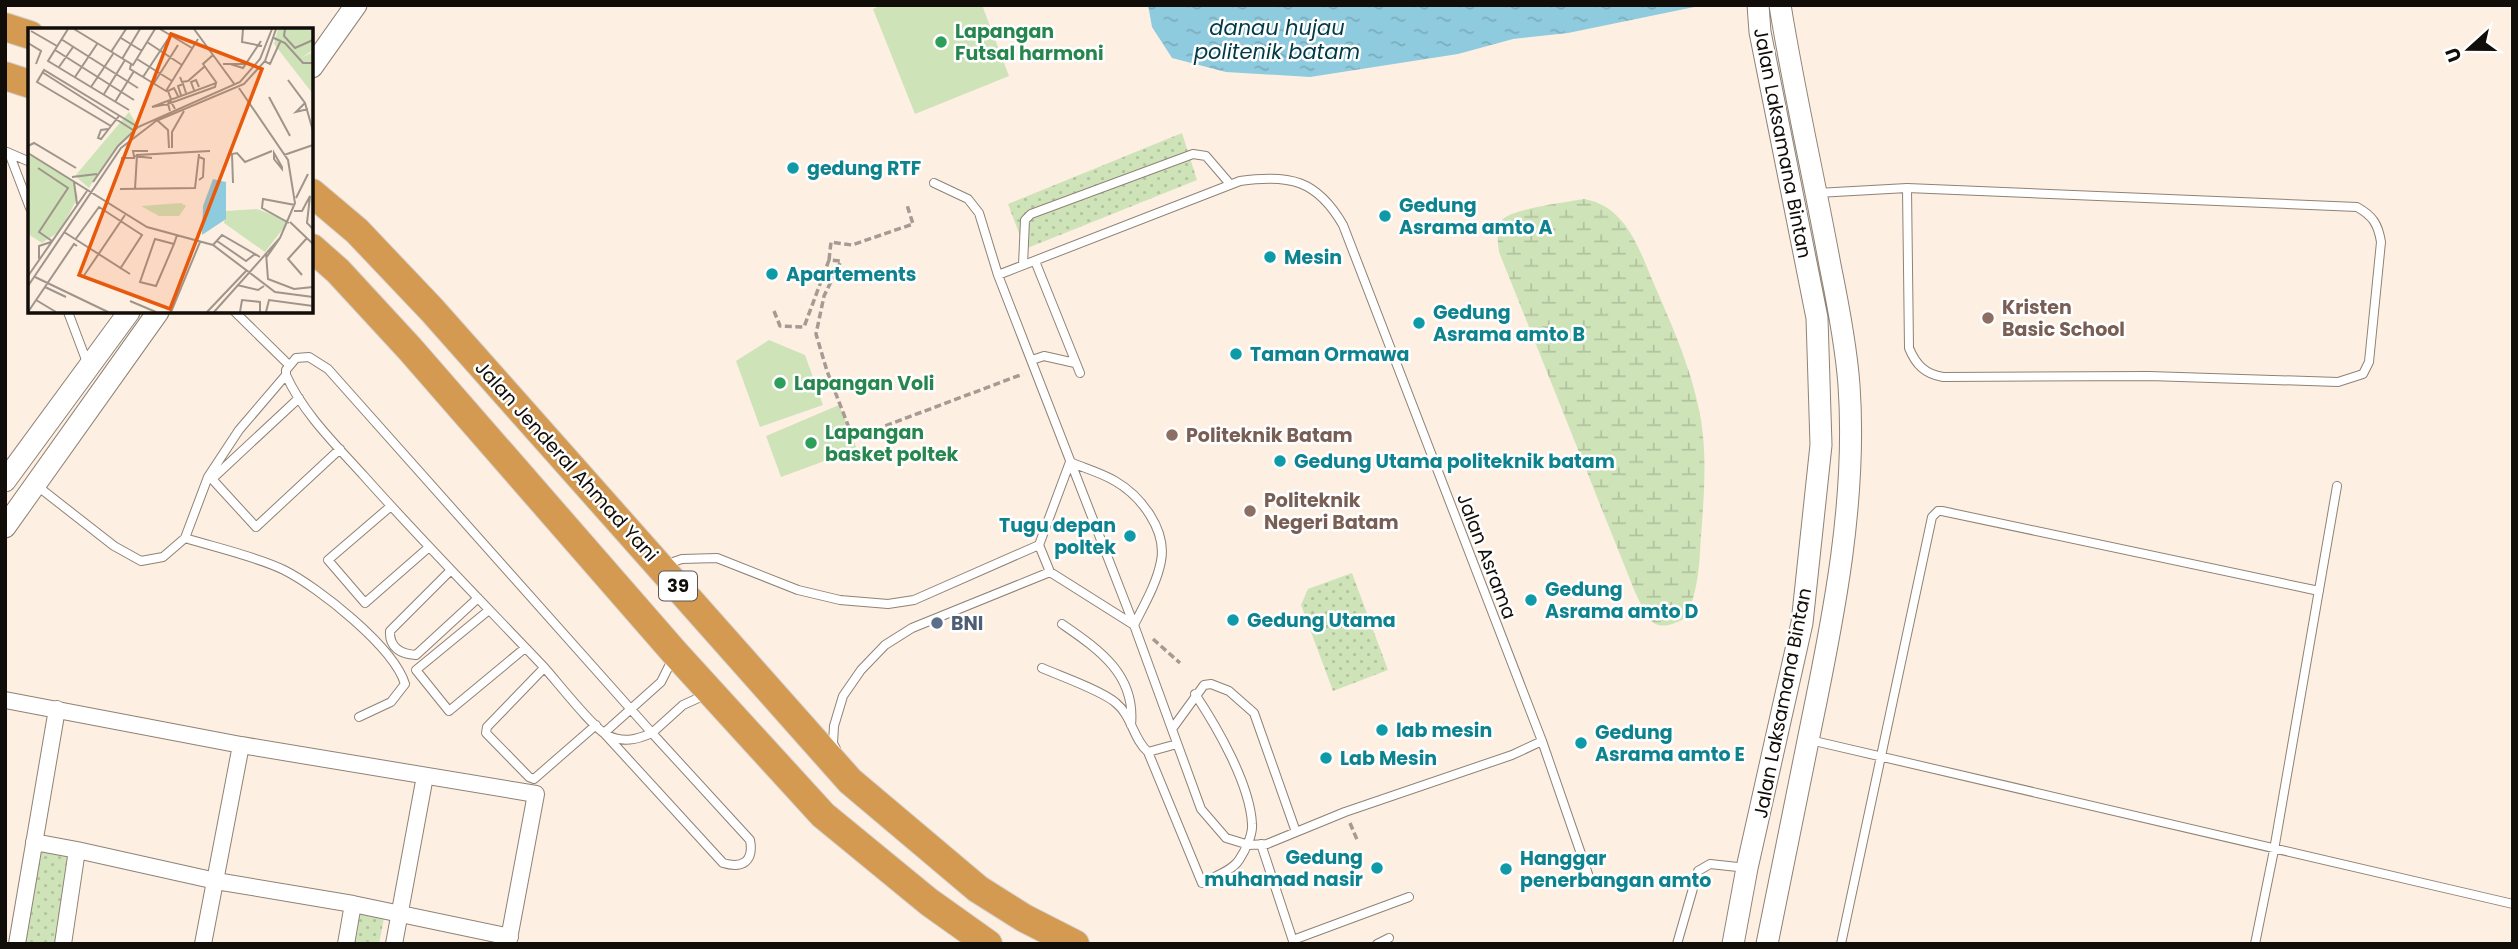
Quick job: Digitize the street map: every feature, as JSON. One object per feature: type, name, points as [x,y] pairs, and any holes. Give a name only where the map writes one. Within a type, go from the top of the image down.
[{"type":"highway","points":[[5,27],[28,34]]},
{"type":"highway","points":[[5,76],[28,83]]},
{"type":"highway","name":"Jalan Jenderal Ahmad Yani","points":[[313,194],[357,231],[432,310],[850,781],[954,871],[1024,918],[1075,944]]},
{"type":"highway","name":"39","points":[[313,249],[338,271],[410,349],[675,653],[822,815],[971,935]]},
{"type":"highway","points":[[929,902],[947,894],[954,871]]},
{"type":"main road","points":[[313,65],[356,5]]},
{"type":"main road","name":"Jalan Laksamana Bintan","points":[[1733,944],[1747,868],[1802,623],[1821,445],[1817,318],[1760,33],[1758,5]]},
{"type":"main road","name":"Jalan Laksamana Bintan","points":[[1766,944],[1832,625],[1848,492],[1849,384],[1839,310],[1793,87],[1780,5]]},
{"type":"main road","points":[[5,481],[128,313]]},
{"type":"main road","points":[[5,527],[157,313]]},
{"type":"main road","points":[[1802,623],[1832,625]]},
{"type":"street","points":[[5,699],[241,745],[537,794],[509,940],[353,904],[216,881],[34,842]]},
{"type":"street","points":[[17,944],[57,709]]},
{"type":"street","points":[[203,944],[241,745]]},
{"type":"street","points":[[394,944],[425,776]]},
{"type":"street","points":[[63,944],[77,850]]},
{"type":"street","points":[[346,944],[353,904]]},
{"type":"lane","points":[[7,153],[28,161]]},
{"type":"lane","points":[[7,153],[28,203]]},
{"type":"lane","points":[[1023,265],[1025,220],[1031,214],[1193,154],[1206,156],[1230,184]]},
{"type":"lane","name":"Jalan Asrama","points":[[998,275],[1230,184],[1261,178],[1288,181],[1310,187],[1322,195],[1343,225],[1542,741],[1588,874]]},
{"type":"lane","points":[[934,183],[961,195],[974,204],[979,213],[998,275],[1134,625],[1201,809],[1226,838],[1246,844],[1261,844],[1345,811],[1512,755],[1542,741]]},
{"type":"lane","points":[[1817,193],[1907,188],[2357,207],[2371,215],[2379,226],[2381,242],[2369,362],[2363,374],[2338,382],[2149,376],[1930,375],[1915,362],[1909,348],[1907,188]]},
{"type":"lane","points":[[1035,261],[1080,373]]},
{"type":"lane","points":[[68,313],[89,368]]},
{"type":"lane","points":[[236,313],[289,365]]},
{"type":"lane","points":[[309,356],[328,369],[750,840],[752,850],[746,862],[735,866],[723,863],[544,668],[428,548],[340,449],[299,398],[286,375],[286,370],[296,358],[309,356]]},
{"type":"lane","points":[[1032,360],[1044,356],[1074,363]]},
{"type":"lane","points":[[35,485],[114,546],[141,561],[163,557],[185,538],[208,477],[239,429],[286,375]]},
{"type":"lane","points":[[299,398],[212,479],[256,527],[340,449]]},
{"type":"lane","points":[[1070,463],[1039,545],[1050,572],[1134,625]]},
{"type":"lane","points":[[1070,463],[1113,480],[1130,491],[1147,511],[1161,538],[1158,572],[1134,625]]},
{"type":"lane","points":[[2255,944],[2274,850],[2337,486]]},
{"type":"lane","points":[[391,506],[328,560],[365,603],[428,548]]},
{"type":"lane","points":[[1841,944],[1932,517],[1938,511],[2319,591]]},
{"type":"lane","points":[[185,538],[283,570],[324,596],[370,635],[401,671],[405,684],[390,702],[359,717]]},
{"type":"lane","points":[[661,566],[682,559],[717,558],[798,590],[840,600],[888,604],[914,600],[1039,545]]},
{"type":"lane","points":[[450,570],[392,628],[389,636],[395,649],[416,656],[478,598]]},
{"type":"lane","points":[[850,781],[833,743],[834,726],[843,696],[861,670],[885,645],[912,628],[1050,572]]},
{"type":"lane","points":[[489,610],[416,670],[449,711],[525,648]]},
{"type":"lane","points":[[1062,624],[1111,660],[1133,712],[1131,725]]},
{"type":"lane","points":[[604,733],[661,682],[675,653]]},
{"type":"lane","points":[[544,668],[486,727],[486,733],[534,779],[596,725]]},
{"type":"lane","points":[[1042,668],[1116,703],[1131,725],[1139,744],[1148,752],[1202,883],[1239,862],[1251,835],[1252,824],[1247,798],[1221,734],[1195,694]]},
{"type":"lane","points":[[1172,729],[1204,685],[1211,684],[1229,691],[1255,713],[1296,832]]},
{"type":"lane","points":[[604,733],[621,740],[637,740],[652,733],[683,705],[710,692]]},
{"type":"lane","points":[[1808,739],[2513,904]]},
{"type":"lane","points":[[1148,752],[1177,744]]},
{"type":"lane","points":[[1261,844],[1294,942],[1409,897]]},
{"type":"lane","points":[[1677,944],[1698,871],[1710,864],[1747,868]]},
{"type":"lane","points":[[1377,944],[1389,938]]},
{"type":"path","points":[[774,312],[780,326],[804,327],[829,260],[831,242],[852,246],[913,225],[906,205]]},
{"type":"path","points":[[829,260],[841,261],[824,296],[816,334],[827,372],[853,438],[1035,369]]},
{"type":"path","points":[[1134,625],[1169,650],[1180,663]]},
{"type":"path","points":[[1345,811],[1358,842]]},
{"type":"green space","name":"Lapangan Futsal harmoni","points":[[881,5],[982,5],[1009,76],[915,114],[873,9]]},
{"type":"green space","points":[[1182,133],[1197,180],[1025,249],[1008,204]]},
{"type":"green space","points":[[1584,199],[1611,210],[1621,220],[1636,244],[1682,350],[1701,420],[1704,478],[1697,579],[1693,599],[1684,619],[1673,624],[1658,625],[1653,622],[1635,592],[1499,252],[1499,226],[1509,215],[1541,206]]},
{"type":"green space","name":"Lapangan Voli","points":[[769,340],[805,355],[823,405],[760,427],[736,361]]},
{"type":"green space","name":"Lapangan basket poltek","points":[[839,405],[857,449],[781,477],[766,436]]},
{"type":"green space","points":[[1352,573],[1388,670],[1333,691],[1301,605],[1308,589]]},
{"type":"green space","points":[[37,848],[73,854],[59,944],[21,944]]},
{"type":"green space","points":[[360,913],[384,918],[379,944],[354,944]]},
{"type":"water","name":"danau hujau politenik batam","points":[[1148,5],[1704,5],[1568,33],[1513,39],[1458,54],[1310,77],[1226,72],[1172,58],[1152,27]]},
{"type":"place","name":"Lapangan Futsal harmoni","points":[[941,42]]},
{"type":"place","name":"gedung RTF","points":[[793,168]]},
{"type":"place","name":"Gedung Asrama amto A","points":[[1385,216]]},
{"type":"place","name":"Mesin","points":[[1270,257]]},
{"type":"place","name":"Apartements","points":[[772,274]]},
{"type":"place","name":"Kristen Basic School","points":[[1988,318]]},
{"type":"place","name":"Gedung Asrama amto B","points":[[1419,323]]},
{"type":"place","name":"Taman Ormawa","points":[[1236,354]]},
{"type":"place","name":"Lapangan Voli","points":[[780,383]]},
{"type":"place","name":"Politeknik Batam","points":[[1172,435]]},
{"type":"place","name":"Lapangan basket poltek","points":[[811,443]]},
{"type":"place","name":"Gedung Utama politeknik batam","points":[[1280,461]]},
{"type":"place","name":"Politeknik Negeri Batam","points":[[1250,511]]},
{"type":"place","name":"Tugu depan poltek","points":[[1130,536]]},
{"type":"place","name":"Gedung Asrama amto D","points":[[1531,600]]},
{"type":"place","name":"Gedung Utama","points":[[1233,620]]},
{"type":"place","name":"BNI","points":[[937,623]]},
{"type":"place","name":"lab mesin","points":[[1382,730]]},
{"type":"place","name":"Gedung Asrama amto E","points":[[1581,743]]},
{"type":"place","name":"Lab Mesin","points":[[1326,758]]},
{"type":"place","name":"Gedung muhamad nasir","points":[[1377,868]]},
{"type":"place","name":"Hanggar penerbangan amto","points":[[1506,869]]}]
